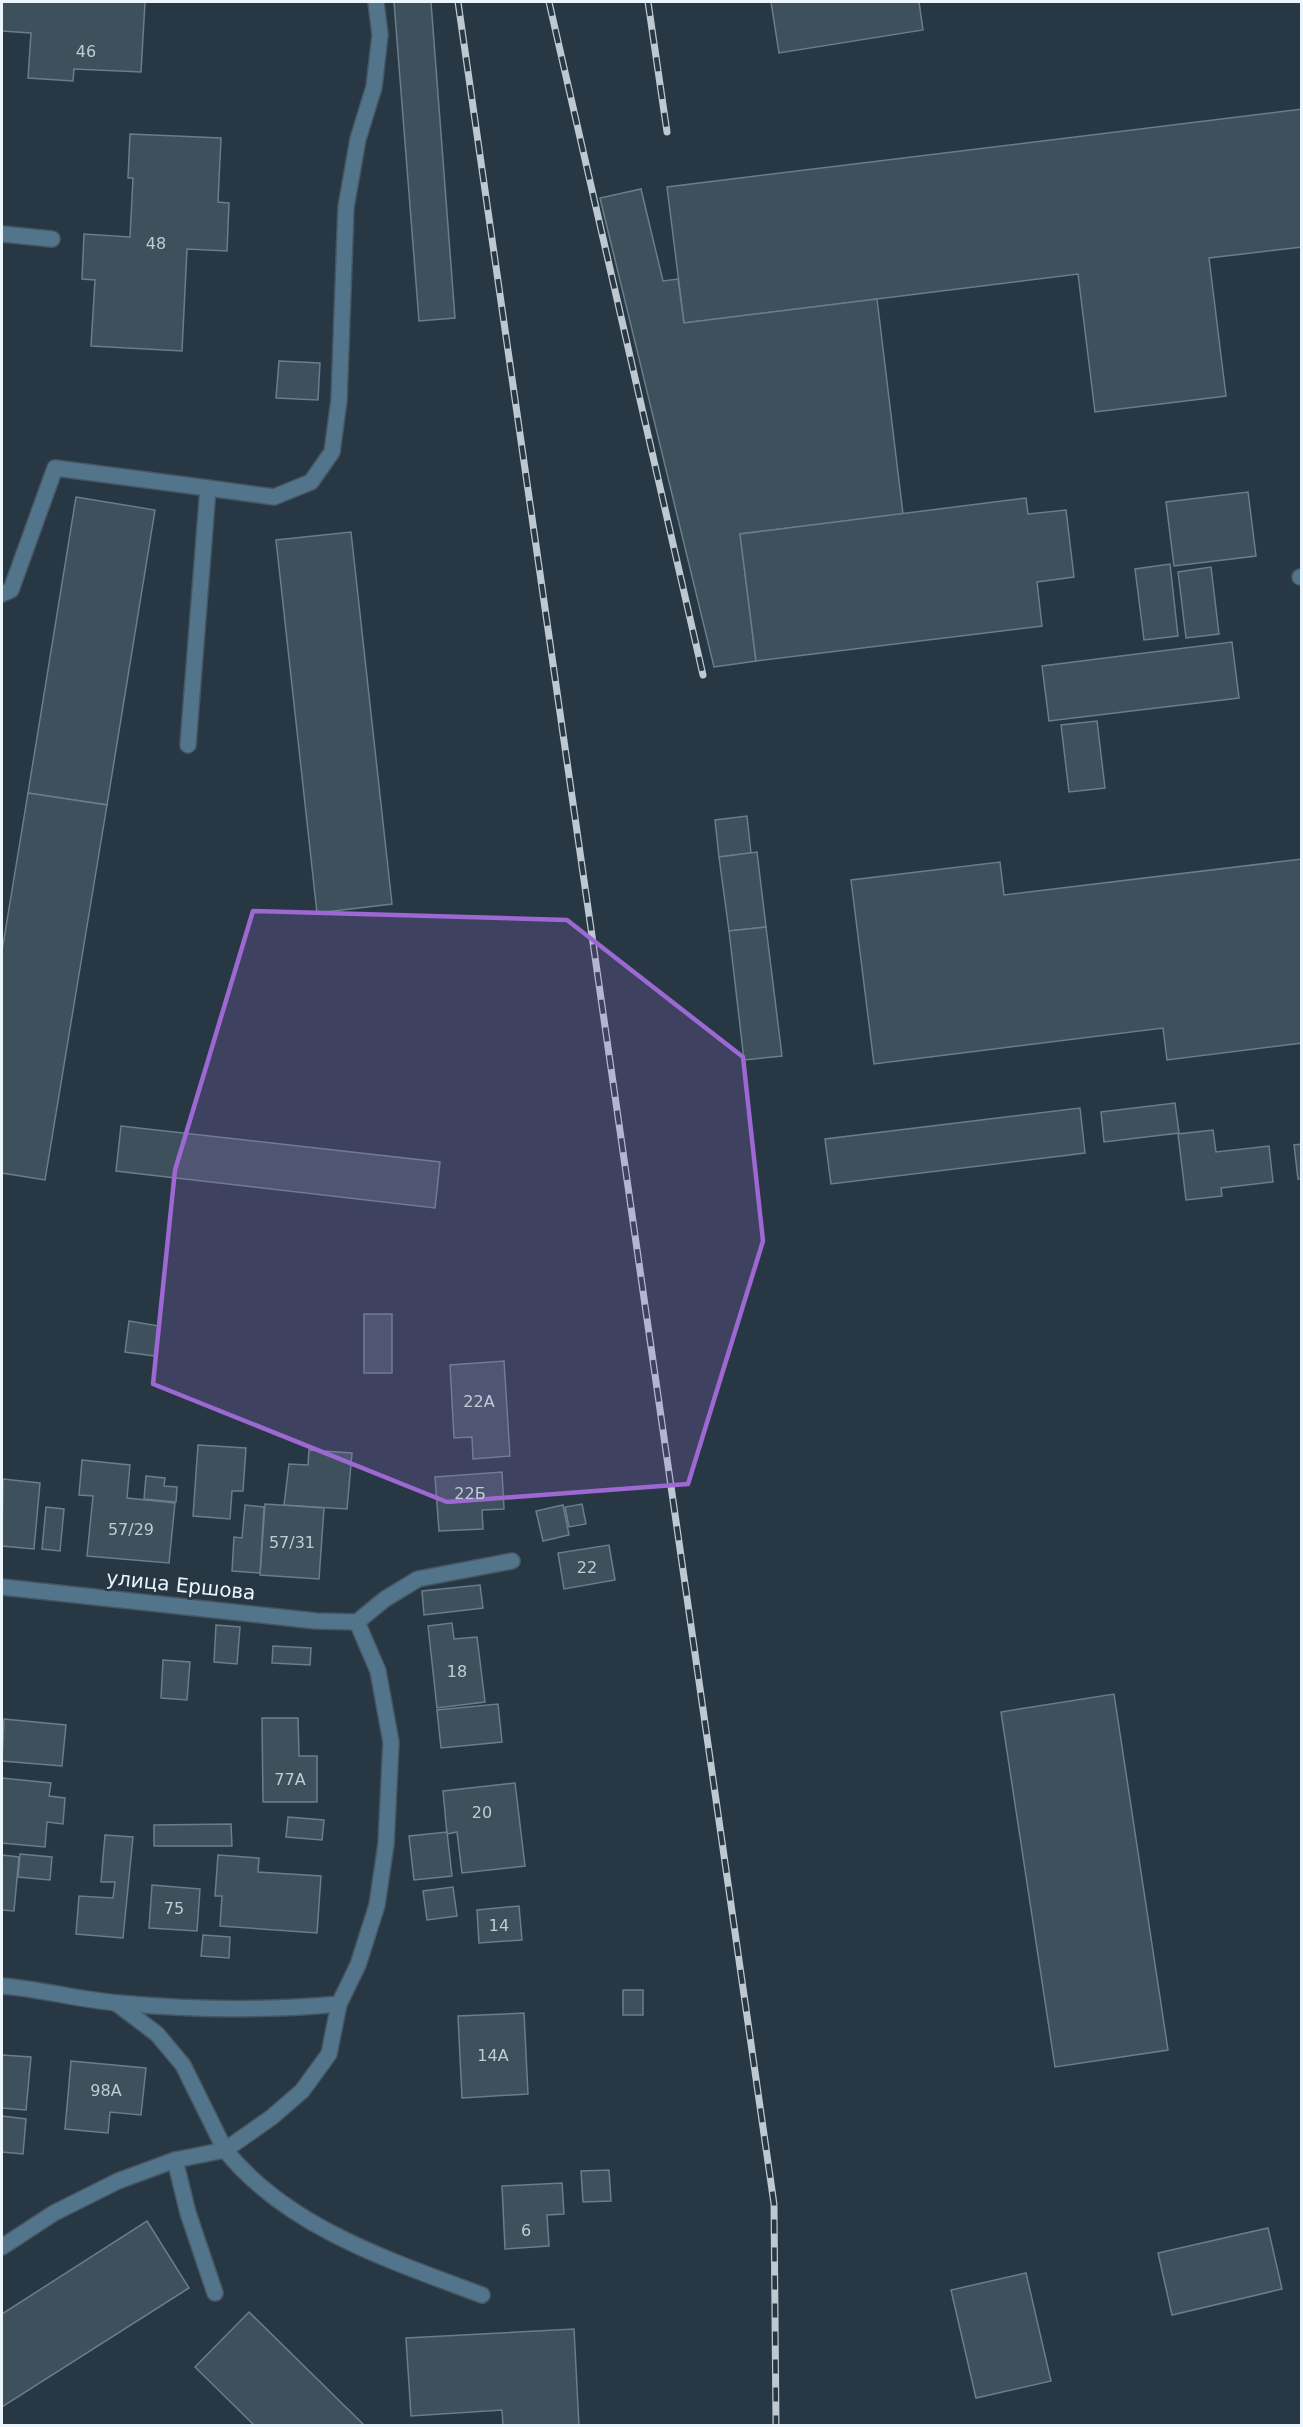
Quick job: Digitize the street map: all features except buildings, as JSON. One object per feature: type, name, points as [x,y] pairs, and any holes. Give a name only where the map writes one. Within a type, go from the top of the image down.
[{"type":"street","points":[[2,594],[11,590],[55,468],[274,497],[311,482],[332,452],[339,400],[346,207],[358,139],[374,87],[380,34],[376,2]]},
{"type":"street","points":[[2,234],[52,239]]},
{"type":"street","points":[[188,745],[208,488]]},
{"type":"street","points":[[2,2247],[54,2213],[118,2181],[175,2160],[225,2150],[272,2117],[302,2091],[328,2054],[339,2004],[358,1965],[377,1905],[387,1833],[391,1742],[378,1671],[357,1622],[385,1599],[418,1579],[512,1561]]},
{"type":"street","name":"улица Ершова","points":[[2,1587],[316,1621],[357,1622]]},
{"type":"street","points":[[2,1986],[117,2003],[206,2010],[275,2010],[339,2004]]},
{"type":"street","points":[[117,2003],[157,2034],[183,2065],[225,2150],[243,2172],[293,2211],[372,2253],[482,2295]]},
{"type":"street","points":[[175,2160],[188,2213],[215,2294]]},
{"type":"highlighted area","points":[[253,911],[567,920],[743,1057],[763,1241],[688,1484],[447,1502],[153,1384],[175,1170]]},
{"type":"railway","points":[[458,2],[774,2204],[776,2426]]},
{"type":"railway","points":[[549,2],[703,675]]},
{"type":"railway","points":[[648,2],[667,132]]}]
